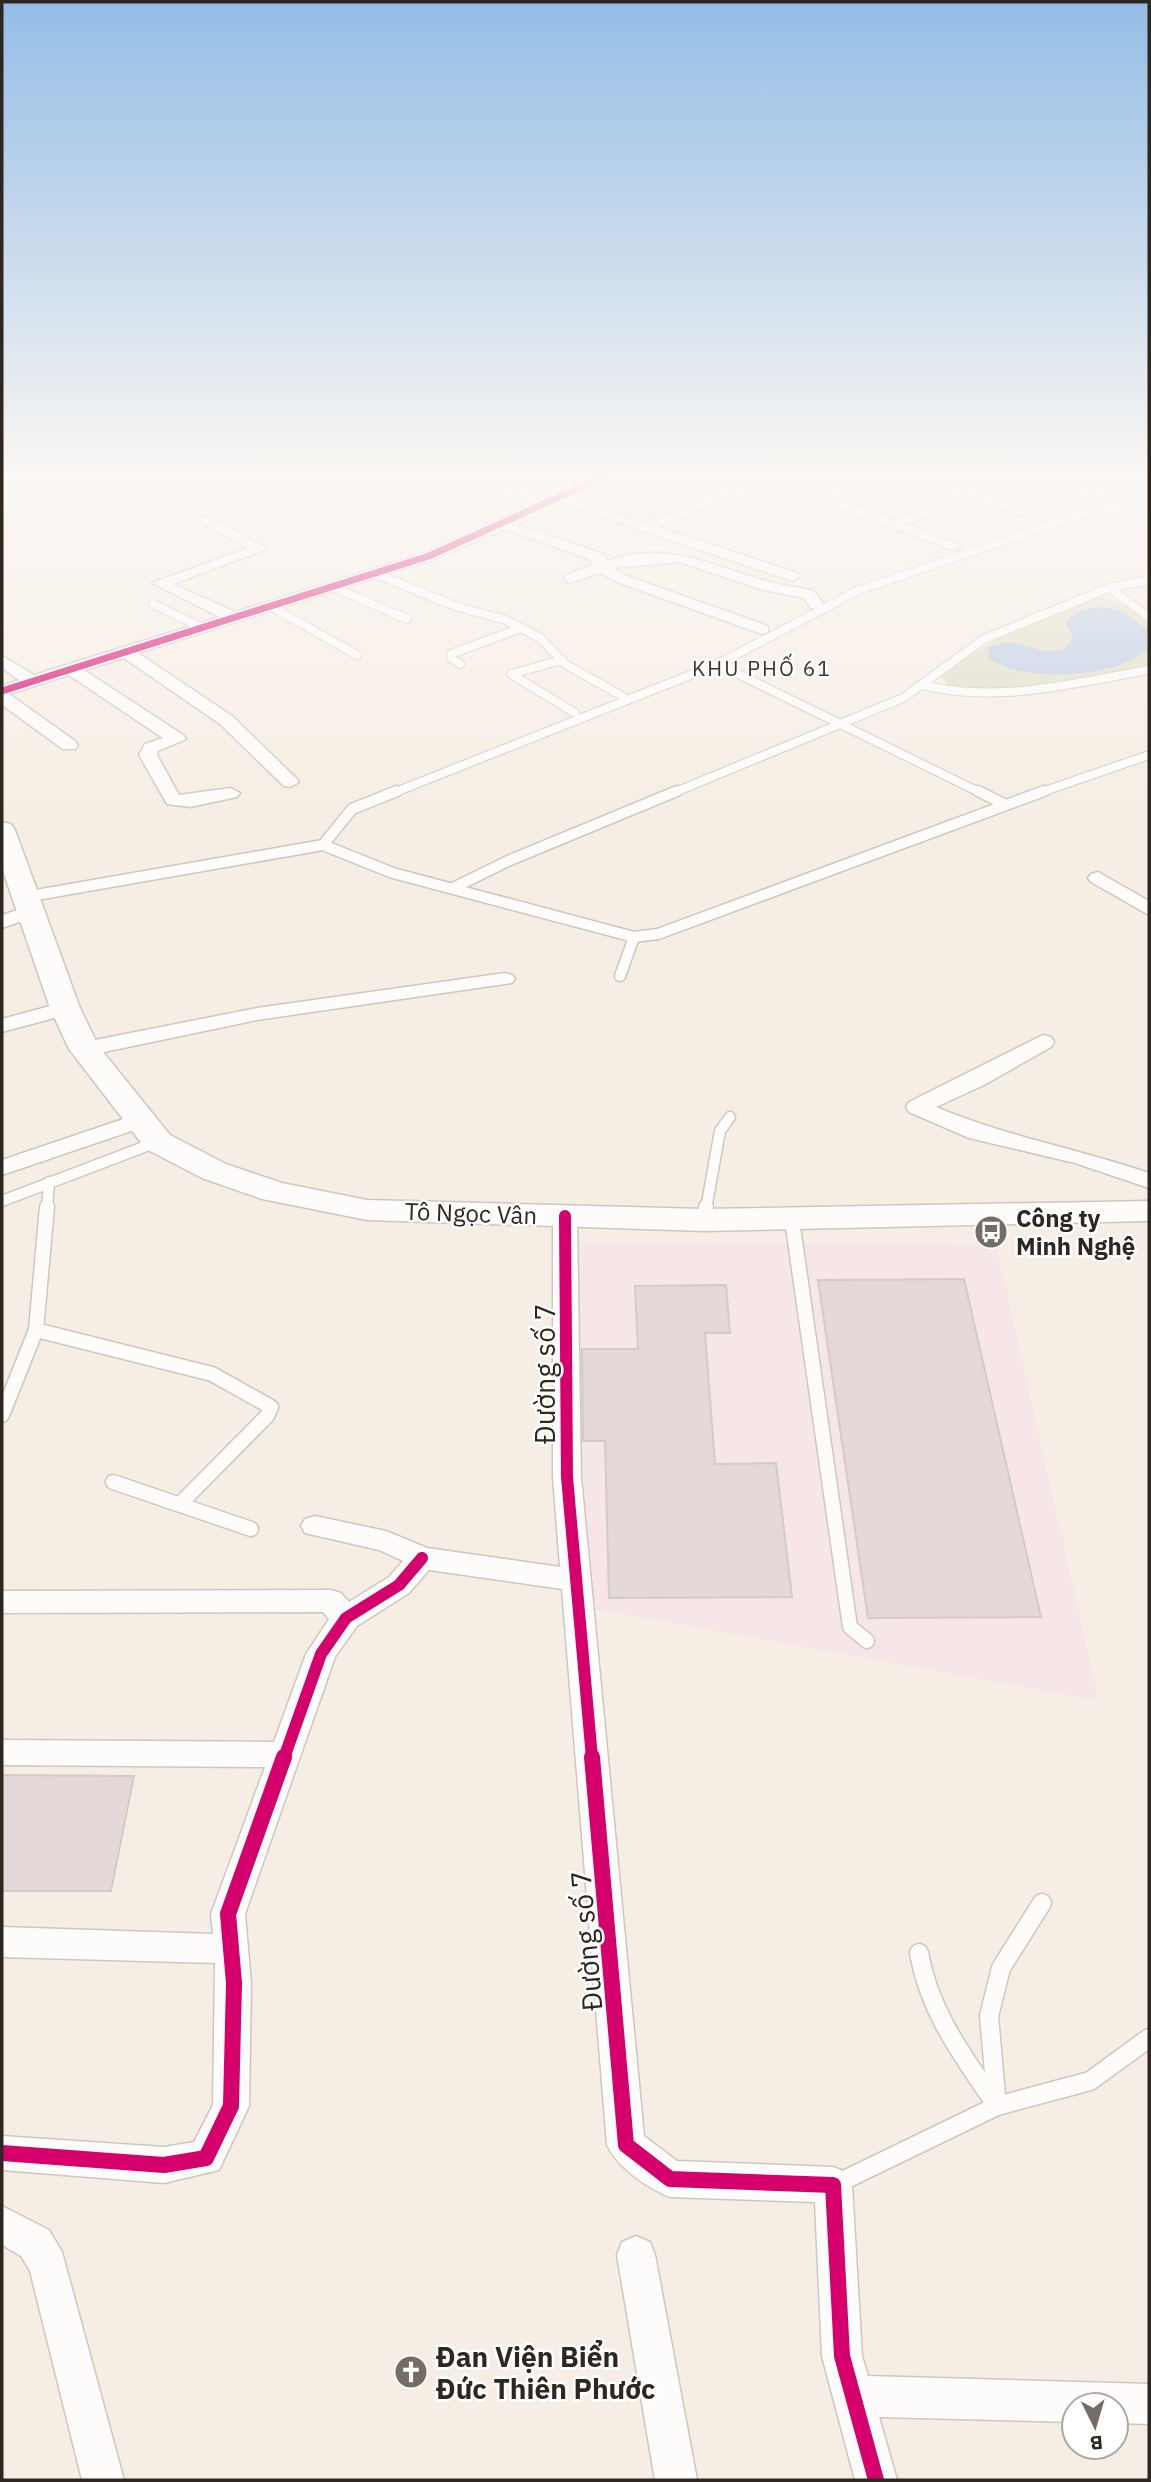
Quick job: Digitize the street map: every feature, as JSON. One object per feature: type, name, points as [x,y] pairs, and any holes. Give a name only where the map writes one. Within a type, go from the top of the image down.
[{"type":"main road","name":"Tô Ngọc Vân","points":[[2,830],[15,897],[85,1049],[149,1131],[214,1171],[274,1192],[367,1210],[704,1220],[1149,1211]]},
{"type":"street","points":[[181,593],[234,618]]},
{"type":"street","points":[[2,694],[71,669],[314,593]]},
{"type":"street","points":[[661,593],[762,629]]},
{"type":"street","points":[[803,593],[809,594],[816,605]]},
{"type":"street","points":[[126,652],[226,720],[290,782]]},
{"type":"street","points":[[2,661],[33,682]]},
{"type":"street","points":[[71,669],[177,739],[151,748],[148,755],[173,800],[190,801],[231,793]]},
{"type":"street","points":[[2,694],[69,745]]},
{"type":"street","points":[[1098,878],[1149,909]]},
{"type":"street","points":[[85,1049],[257,1014],[505,979]]},
{"type":"street","points":[[2,1026],[65,1008]]},
{"type":"street","points":[[1044,1042],[976,1080],[917,1107],[977,1133],[1016,1140],[1083,1158],[1149,1181]]},
{"type":"street","points":[[2,1168],[149,1131]]},
{"type":"street","name":"Đường số 7","points":[[565,1216],[568,1477],[626,2145],[670,2179],[833,2185]]},
{"type":"street","points":[[315,1526],[386,1541],[422,1558],[576,1580]]},
{"type":"street","points":[[2,2153],[164,2165],[206,2158],[231,2105],[234,1983],[228,1914],[321,1654],[346,1618],[399,1584],[422,1558]]},
{"type":"street","points":[[2,1602],[331,1601],[346,1618]]},
{"type":"street","points":[[2,1752],[285,1755]]},
{"type":"street","points":[[2,1942],[232,1949]]},
{"type":"street","points":[[833,2185],[842,2356],[876,2480]]},
{"type":"street","points":[[2,2224],[35,2243],[48,2265],[103,2480]]},
{"type":"street","points":[[636,2255],[676,2480]]},
{"type":"street","points":[[853,2396],[1149,2404]]},
{"type":"lane","points":[[346,593],[407,619]]},
{"type":"lane","points":[[427,593],[521,628],[540,638],[562,660],[622,696]]},
{"type":"lane","points":[[323,845],[352,809],[718,664],[854,593]]},
{"type":"lane","points":[[453,888],[508,861],[903,698],[984,639],[1096,593]]},
{"type":"lane","points":[[1115,593],[1149,617]]},
{"type":"lane","points":[[153,604],[203,628]]},
{"type":"lane","points":[[270,606],[357,655]]},
{"type":"lane","points":[[460,664],[451,658],[451,654],[521,628]]},
{"type":"lane","points":[[562,660],[511,674],[575,713]]},
{"type":"lane","points":[[718,664],[1004,804]]},
{"type":"lane","points":[[923,685],[955,693],[997,695],[1149,670]]},
{"type":"lane","points":[[15,897],[323,845],[393,873],[634,937],[678,928],[1004,804],[1149,755]]},
{"type":"lane","points":[[620,976],[634,937]]},
{"type":"lane","points":[[704,1220],[720,1131],[730,1117]]},
{"type":"lane","points":[[2,1201],[49,1182],[149,1131]]},
{"type":"lane","points":[[2,1415],[36,1330],[49,1182]]},
{"type":"lane","points":[[792,1220],[850,1627],[867,1641]]},
{"type":"lane","points":[[36,1330],[212,1374],[271,1407],[267,1416],[181,1503]]},
{"type":"lane","points":[[113,1482],[251,1529]]},
{"type":"lane","points":[[997,2106],[989,2016],[1001,1968],[1042,1903]]},
{"type":"lane","points":[[919,1953],[920,1972],[949,2039],[997,2106]]},
{"type":"lane","points":[[833,2185],[997,2106],[1090,2081],[1149,2038]]},
{"type":"shaded area","points":[[573,1242],[996,1244],[1099,1701],[589,1608]]},
{"type":"green space","points":[[1104,598],[1129,607],[1149,621],[1149,666],[996,691],[950,688],[942,677],[975,652],[1018,627],[1064,607]]},
{"type":"water","points":[[1103,607],[1121,611],[1149,630],[1149,648],[1116,666],[1070,674],[1023,672],[988,658],[989,647],[1009,643],[1044,651],[1063,650],[1073,638],[1066,623],[1069,619],[1082,610]]},
{"type":"building","points":[[964,1279],[1041,1617],[868,1618],[818,1280]]},
{"type":"building","points":[[726,1285],[730,1333],[705,1333],[715,1464],[776,1463],[792,1597],[609,1598],[605,1441],[583,1441],[582,1349],[638,1349],[635,1286]]},
{"type":"building","points":[[2,1775],[134,1776],[111,1891],[2,1891]]},
{"type":"cycle path","points":[[2,691],[313,593]]},
{"type":"cycle path","points":[[565,1216],[567,1477],[626,2145],[670,2179],[833,2185],[842,2356],[876,2480]]},
{"type":"cycle path","points":[[2,2153],[164,2165],[206,2158],[231,2106],[234,1983],[228,1914],[321,1654],[346,1618],[399,1585],[422,1558]]},
{"type":"place","name":"Công ty Minh Nghệ","points":[[991,1232]]},
{"type":"place","name":"Đan Viện Biển Đức Thiên Phước","points":[[411,2372]]},
{"type":"district","name":"KHU PHỐ 61","points":[[762,668]]}]
